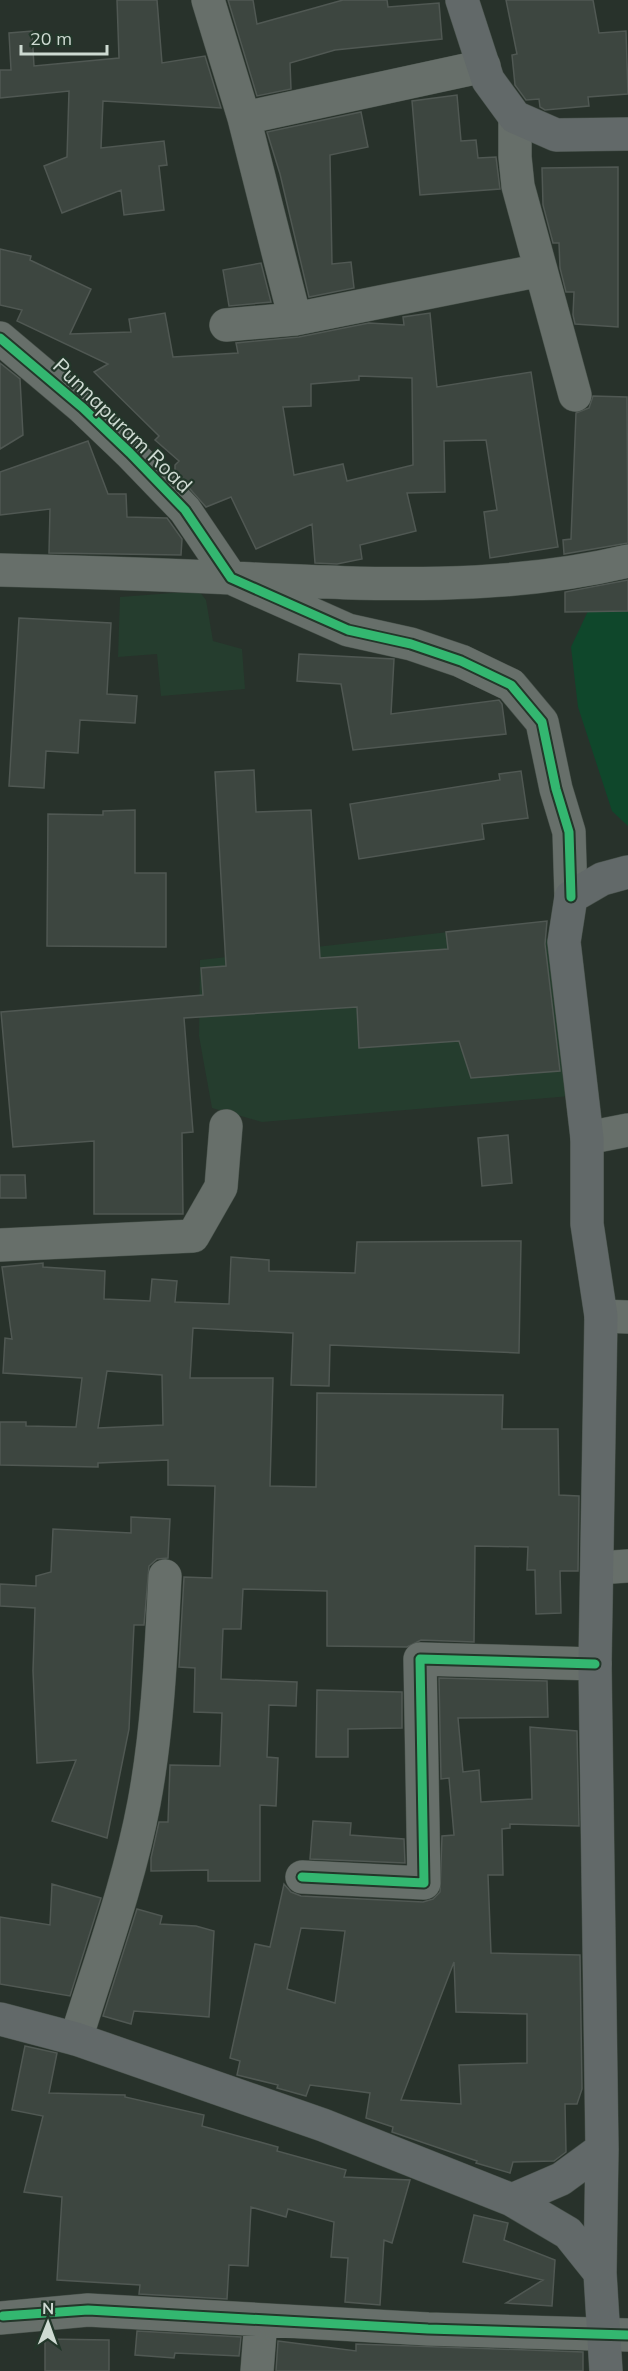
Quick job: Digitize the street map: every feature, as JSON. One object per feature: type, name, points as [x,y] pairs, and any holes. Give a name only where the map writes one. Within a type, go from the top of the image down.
[{"type":"main road","points":[[462,0],[488,80],[515,117],[556,135],[628,134]]},
{"type":"main road","points":[[606,2371],[616,2335],[600,2273],[602,2149],[595,1664],[613,1567],[614,1317],[587,1224],[587,1138],[564,942],[571,897],[602,879],[628,872]]},
{"type":"main road","points":[[0,2019],[76,2039],[323,2125],[512,2199],[568,2233],[600,2273]]},
{"type":"main road","points":[[512,2199],[561,2179],[602,2149]]},
{"type":"street","points":[[208,0],[244,118],[295,319]]},
{"type":"street","points":[[244,118],[484,66]]},
{"type":"street","points":[[515,117],[518,186],[574,395]]},
{"type":"street","points":[[226,326],[295,319],[541,270]]},
{"type":"street","name":"Punnapuram Road","points":[[0,338],[83,408],[169,494],[184,510],[231,578]]},
{"type":"street","points":[[0,570],[380,584],[520,579],[597,568],[628,561]]},
{"type":"street","points":[[231,578],[348,630],[411,644],[461,661],[511,685],[542,722],[556,789],[569,832],[571,897]]},
{"type":"street","points":[[0,1245],[194,1236],[221,1187],[226,1126]]},
{"type":"street","points":[[587,1138],[628,1130]]},
{"type":"street","points":[[76,2039],[129,1871],[144,1803],[159,1704],[165,1576]]},
{"type":"street","points":[[302,1877],[424,1883],[420,1659],[595,1664]]},
{"type":"street","points":[[2,2317],[88,2310],[261,2320],[616,2335]]},
{"type":"street","points":[[257,2371],[261,2320]]},
{"type":"shaded area","points":[[199,591],[206,600],[213,641],[242,649],[245,689],[161,696],[157,654],[118,657],[120,597]]},
{"type":"shaded area","points":[[475,929],[486,947],[558,937],[571,1096],[262,1122],[212,1108],[199,1036],[200,960]]},
{"type":"green space","points":[[628,582],[628,826],[612,811],[578,707],[571,647],[588,611]]},
{"type":"building","points":[[117,0],[157,0],[162,63],[205,56],[221,108],[103,101],[101,148],[164,141],[167,165],[159,166],[164,210],[124,215],[121,190],[62,213],[44,166],[67,157],[69,91],[0,98],[0,70],[11,70],[9,33],[32,31],[34,66],[119,58]]},
{"type":"building","points":[[228,0],[253,0],[257,24],[343,0],[387,0],[388,7],[439,3],[442,39],[335,50],[290,63],[291,89],[257,96]]},
{"type":"building","points":[[506,0],[593,0],[599,33],[626,31],[628,94],[588,97],[589,106],[545,110],[540,107],[539,99],[526,100],[515,85],[512,55],[517,54]]},
{"type":"building","points":[[457,95],[461,141],[476,140],[478,158],[496,157],[500,189],[420,195],[412,101]]},
{"type":"building","points":[[361,112],[368,147],[330,155],[332,264],[351,262],[354,288],[309,297],[280,174],[267,132]]},
{"type":"building","points":[[618,167],[618,327],[575,324],[574,292],[566,292],[560,268],[559,243],[553,243],[543,205],[542,168]]},
{"type":"building","points":[[0,249],[31,256],[30,260],[91,289],[70,334],[131,332],[129,319],[165,313],[173,357],[238,353],[236,343],[299,337],[369,323],[404,325],[403,317],[430,313],[437,387],[531,372],[558,547],[490,558],[484,512],[497,510],[486,440],[444,441],[445,492],[407,493],[416,531],[360,545],[362,559],[337,564],[315,563],[312,524],[256,549],[231,497],[206,507],[175,472],[175,465],[179,461],[155,440],[159,436],[94,372],[108,364],[17,321],[22,310],[0,305]],"holes":[[[359,376],[412,378],[413,465],[347,481],[343,464],[294,475],[283,407],[311,406],[311,384],[359,380]]]},
{"type":"building","points":[[261,263],[271,302],[229,306],[223,270]]},
{"type":"building","points":[[0,363],[20,379],[23,435],[0,449]]},
{"type":"building","points":[[593,396],[627,397],[628,543],[564,554],[563,540],[571,539],[576,413],[589,408]]},
{"type":"building","points":[[88,441],[108,494],[126,494],[127,517],[167,518],[182,539],[181,555],[49,553],[50,509],[0,515],[0,472]]},
{"type":"building","points":[[628,580],[628,611],[565,612],[565,592]]},
{"type":"building","points":[[19,618],[111,623],[107,694],[137,696],[135,723],[80,720],[78,753],[46,751],[44,788],[9,786]]},
{"type":"building","points":[[299,654],[394,659],[391,714],[499,700],[502,704],[506,734],[353,750],[341,684],[297,681]]},
{"type":"building","points":[[254,770],[256,812],[311,810],[320,958],[448,949],[446,932],[547,921],[545,944],[560,1071],[471,1078],[459,1041],[359,1048],[357,1007],[184,1018],[193,1132],[182,1133],[183,1214],[94,1214],[94,1141],[13,1147],[1,1012],[203,995],[201,968],[226,966],[215,772]]},
{"type":"building","points":[[521,771],[528,818],[482,824],[484,839],[359,859],[350,804],[500,780],[499,774]]},
{"type":"building","points":[[135,810],[135,873],[166,873],[166,947],[47,946],[48,814],[103,815],[103,811]]},
{"type":"building","points":[[508,1135],[512,1183],[482,1186],[478,1138]]},
{"type":"building","points":[[0,1175],[25,1175],[26,1198],[0,1198]]},
{"type":"building","points":[[521,1241],[519,1353],[330,1345],[329,1386],[291,1385],[293,1333],[193,1328],[190,1378],[273,1378],[270,1486],[316,1487],[317,1393],[503,1395],[502,1429],[558,1429],[559,1495],[579,1496],[578,1571],[560,1571],[561,1613],[536,1614],[535,1570],[527,1570],[528,1547],[475,1546],[474,1642],[421,1640],[407,1647],[327,1646],[327,1591],[243,1589],[241,1629],[223,1629],[221,1679],[297,1682],[296,1706],[269,1705],[267,1757],[278,1758],[276,1806],[260,1805],[260,1881],[208,1881],[208,1870],[151,1871],[151,1858],[159,1822],[168,1822],[170,1765],[220,1766],[222,1713],[194,1712],[195,1668],[179,1667],[184,1577],[212,1578],[215,1486],[168,1485],[168,1460],[98,1463],[98,1467],[0,1465],[0,1422],[26,1422],[26,1426],[76,1427],[82,1378],[3,1373],[5,1338],[12,1339],[2,1267],[43,1263],[43,1267],[105,1271],[104,1299],[150,1301],[152,1279],[177,1281],[175,1302],[229,1304],[231,1257],[269,1260],[269,1271],[355,1273],[357,1242]],"holes":[[[107,1371],[162,1375],[163,1425],[98,1428]]]},
{"type":"building","points":[[131,1517],[170,1519],[168,1558],[157,1559],[149,1566],[144,1625],[134,1625],[129,1729],[107,1838],[52,1821],[76,1760],[37,1763],[33,1671],[35,1608],[0,1606],[0,1584],[36,1586],[36,1576],[51,1572],[53,1529],[131,1533]]},
{"type":"building","points":[[439,1678],[547,1681],[548,1717],[458,1718],[463,1772],[479,1770],[481,1802],[532,1799],[530,1727],[577,1731],[579,1826],[510,1824],[510,1828],[502,1829],[503,1875],[488,1875],[491,1953],[580,1955],[582,2089],[577,2104],[565,2104],[566,2152],[554,2161],[513,2162],[510,2173],[392,2132],[393,2127],[366,2118],[370,2093],[310,2085],[306,2096],[277,2088],[278,2085],[237,2075],[240,2061],[230,2058],[255,1944],[270,1947],[284,1884],[291,1892],[301,1896],[423,1902],[433,1899],[440,1892],[442,1836],[454,1835],[449,1778],[441,1779]],"holes":[[[301,1928],[345,1931],[335,2003],[287,1989]],[[454,1962],[456,2012],[527,2014],[527,2063],[459,2065],[461,2104],[401,2100]]]},
{"type":"building","points":[[317,1690],[402,1692],[402,1728],[348,1729],[348,1757],[316,1757]]},
{"type":"building","points":[[313,1821],[351,1823],[350,1835],[404,1839],[405,1863],[310,1859]]},
{"type":"building","points":[[52,1884],[101,1898],[70,1996],[0,1984],[0,1917],[50,1925]]},
{"type":"building","points":[[137,1909],[162,1916],[160,1924],[196,1926],[214,1931],[209,2017],[134,2011],[131,2024],[103,2016]]},
{"type":"building","points":[[25,2046],[57,2053],[49,2093],[125,2095],[125,2097],[204,2115],[202,2126],[278,2147],[277,2151],[346,2170],[344,2177],[410,2180],[392,2243],[384,2240],[380,2305],[345,2302],[348,2258],[331,2257],[334,2222],[288,2209],[286,2217],[251,2207],[248,2266],[229,2265],[227,2299],[139,2294],[140,2285],[57,2280],[62,2197],[24,2192],[43,2116],[12,2110]]},
{"type":"building","points":[[474,2215],[508,2223],[504,2240],[555,2260],[552,2306],[506,2303],[543,2280],[463,2262]]},
{"type":"building","points":[[137,2331],[241,2337],[239,2356],[175,2353],[174,2358],[135,2355]]},
{"type":"building","points":[[45,2339],[109,2340],[109,2371],[45,2371]]},
{"type":"building","points":[[278,2341],[356,2351],[356,2344],[583,2352],[583,2371],[276,2371]]},
{"type":"cycle path","points":[[0,338],[83,408],[185,510],[231,578],[348,630],[411,644],[461,661],[511,685],[542,722],[556,789],[569,832],[571,897]]},
{"type":"cycle path","points":[[302,1877],[424,1883],[420,1659],[595,1664]]},
{"type":"cycle path","points":[[3,2316],[88,2310],[428,2329],[628,2335]]}]
